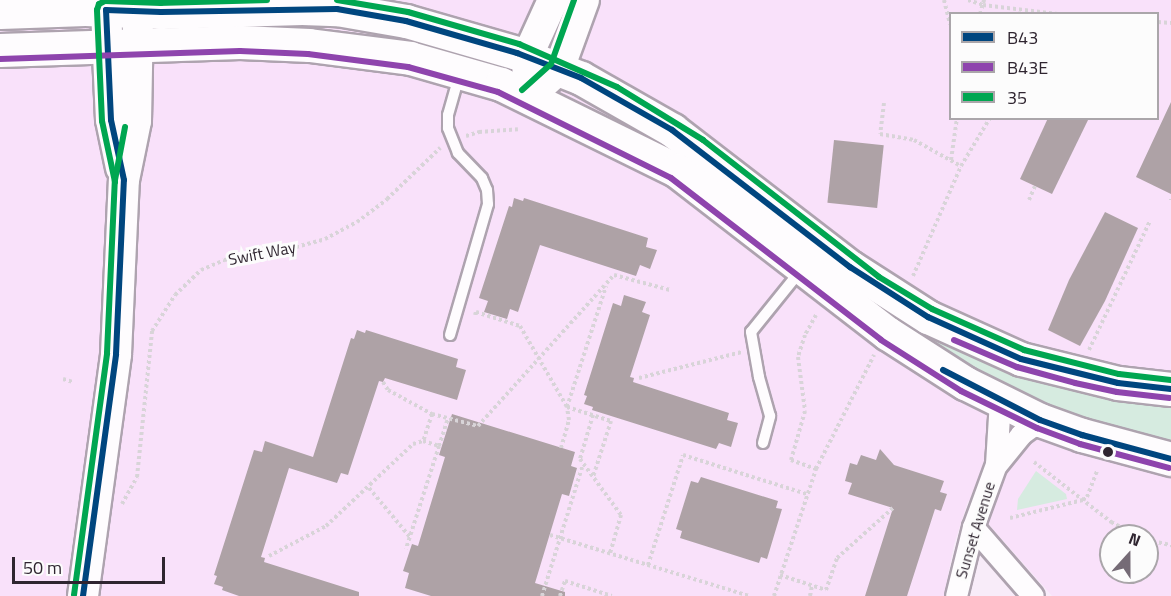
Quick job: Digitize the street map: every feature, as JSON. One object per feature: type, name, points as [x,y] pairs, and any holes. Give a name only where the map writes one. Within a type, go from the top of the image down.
[{"type":"main road","points":[[528,97],[527,57],[554,0]]},
{"type":"main road","points":[[528,97],[559,69],[584,0]]},
{"type":"main road","points":[[0,12],[337,9],[406,21],[527,57],[559,69],[613,95],[672,130],[850,267],[928,317],[1021,358],[1118,382],[1171,389]]},
{"type":"main road","points":[[106,10],[111,120],[124,180]]},
{"type":"main road","points":[[83,596],[116,354],[124,180],[136,121],[138,11]]},
{"type":"main road","points":[[0,50],[240,42],[309,45],[383,53],[460,71],[528,97],[676,170],[915,353],[1000,401],[1040,420],[1082,435],[1171,459]]},
{"type":"street","name":"Sunset Avenue","points":[[956,596],[973,527],[996,465],[1000,401]]},
{"type":"street","name":"Sunset Avenue","points":[[996,465],[1021,434],[1040,420]]},
{"type":"street","points":[[973,527],[1033,596]]},
{"type":"lane","points":[[450,335],[488,204],[487,190],[482,178],[458,153],[448,129],[448,115],[460,71]]},
{"type":"lane","points":[[763,443],[770,416],[759,377],[751,332],[803,267]]},
{"type":"path","points":[[944,0],[949,17]]},
{"type":"path","points":[[968,0],[1045,12]]},
{"type":"path","points":[[884,103],[880,134],[914,140],[961,166]]},
{"type":"path","points":[[951,160],[957,120]]},
{"type":"path","points":[[912,279],[961,166],[989,120]]},
{"type":"path","points":[[459,138],[479,132],[518,129]]},
{"type":"path","name":"Swift Way","points":[[137,477],[152,331],[175,295],[188,280],[201,270],[224,260],[296,247],[325,239],[357,222],[387,199],[444,145]]},
{"type":"path","points":[[1029,200],[1035,186]]},
{"type":"path","points":[[1086,356],[1150,221]]},
{"type":"path","points":[[383,382],[388,390],[432,414],[478,426],[614,275],[670,290]]},
{"type":"path","points":[[567,406],[607,282]]},
{"type":"path","points":[[475,315],[476,312],[520,326],[567,406],[569,420],[561,448]]},
{"type":"path","points":[[816,315],[804,335],[798,357],[805,411],[791,460],[816,469]]},
{"type":"path","points":[[639,378],[754,349]]},
{"type":"path","points":[[774,596],[816,469],[874,355]]},
{"type":"path","points":[[63,379],[73,382]]},
{"type":"path","points":[[567,406],[611,421],[593,477]]},
{"type":"path","points":[[423,441],[432,414]]},
{"type":"path","points":[[593,415],[580,459],[621,515],[610,553]]},
{"type":"path","points":[[406,549],[448,419]]},
{"type":"path","points":[[269,556],[326,526],[369,488],[413,444],[423,441],[439,446]]},
{"type":"path","points":[[648,565],[683,455],[807,494]]},
{"type":"path","points":[[1034,462],[1115,524]]},
{"type":"path","points":[[542,596],[583,464]]},
{"type":"path","points":[[1010,518],[1083,500],[1087,497],[1097,471]]},
{"type":"path","points":[[369,488],[410,537]]},
{"type":"path","points":[[780,575],[826,590],[837,558],[893,508]]},
{"type":"path","points":[[550,535],[749,596]]},
{"type":"path","points":[[560,596],[565,581],[612,596]]},
{"type":"path","points":[[810,596],[812,586]]},
{"type":"shaded area","points":[[0,0],[1171,0],[1171,596],[1052,596],[968,501],[954,545],[944,596],[0,596]]},
{"type":"green space","points":[[882,307],[1171,402],[1171,447],[1075,418],[962,366],[881,309]]},
{"type":"green space","points":[[1036,471],[1066,494],[1067,499],[1017,510],[1018,499]]},
{"type":"building","points":[[1171,102],[1171,194],[1136,177]]},
{"type":"building","points":[[1047,120],[1088,120],[1052,194],[1020,179]]},
{"type":"building","points":[[834,140],[884,145],[877,208],[827,203]]},
{"type":"building","points":[[514,198],[523,201],[524,198],[648,238],[646,247],[657,250],[650,269],[640,265],[636,276],[540,245],[518,312],[510,309],[507,319],[484,312],[488,301],[479,298],[509,206],[512,207]]},
{"type":"building","points":[[1105,212],[1138,228],[1105,301],[1080,346],[1048,330],[1069,280]]},
{"type":"building","points":[[624,295],[646,302],[642,312],[650,315],[630,377],[634,378],[633,382],[729,413],[727,420],[738,423],[731,447],[719,443],[716,449],[592,410],[593,407],[584,404],[587,396],[584,395],[613,303],[621,306]]},
{"type":"building","points":[[357,330],[365,333],[366,330],[458,359],[456,367],[466,370],[457,400],[385,378],[383,382],[379,381],[348,475],[341,473],[337,483],[289,468],[261,557],[265,558],[264,562],[359,592],[359,596],[239,596],[222,590],[223,587],[214,584],[217,576],[214,575],[254,450],[262,452],[265,441],[313,457],[351,338],[354,339]]},
{"type":"building","points":[[452,414],[575,452],[571,466],[577,468],[569,496],[562,494],[535,583],[565,592],[565,596],[431,596],[405,588],[409,573],[403,571],[412,544],[418,546],[445,457],[439,455]]},
{"type":"building","points":[[880,449],[894,465],[944,481],[940,492],[947,494],[941,511],[935,509],[907,596],[865,596],[893,508],[848,494],[852,483],[845,481],[850,463],[857,465],[861,455],[876,460]]},
{"type":"building","points":[[701,477],[778,501],[776,508],[782,509],[767,559],[761,557],[759,563],[680,538],[682,531],[676,529],[691,481],[698,483]]},
{"type":"transit line","name":"35","points":[[115,182],[102,121],[97,10],[99,4],[105,1],[161,3],[267,0]]},
{"type":"transit line","name":"35","points":[[337,0],[408,12],[519,44],[617,87],[703,140],[879,277],[932,309],[1024,350],[1119,374],[1171,380]]},
{"type":"transit line","name":"35","points":[[522,90],[551,64],[574,0]]},
{"type":"transit line","name":"B43","points":[[83,596],[116,354],[124,180],[111,120],[106,10],[161,12],[337,9],[406,21],[517,53],[581,78],[672,130],[850,267],[928,317],[1021,359],[1118,383],[1171,389]]},
{"type":"transit line","name":"B43E","points":[[0,59],[240,51],[308,54],[408,67],[498,92],[671,178],[881,340],[961,391],[1037,428],[1080,444],[1169,468]]},
{"type":"transit line","name":"35","points":[[74,595],[107,353],[115,180],[125,127]]},
{"type":"transit line","name":"B43E","points":[[954,340],[1017,367],[1075,383],[1117,392],[1170,398]]},
{"type":"transit line","name":"B43","points":[[943,370],[1040,420],[1082,435],[1171,459]]}]
